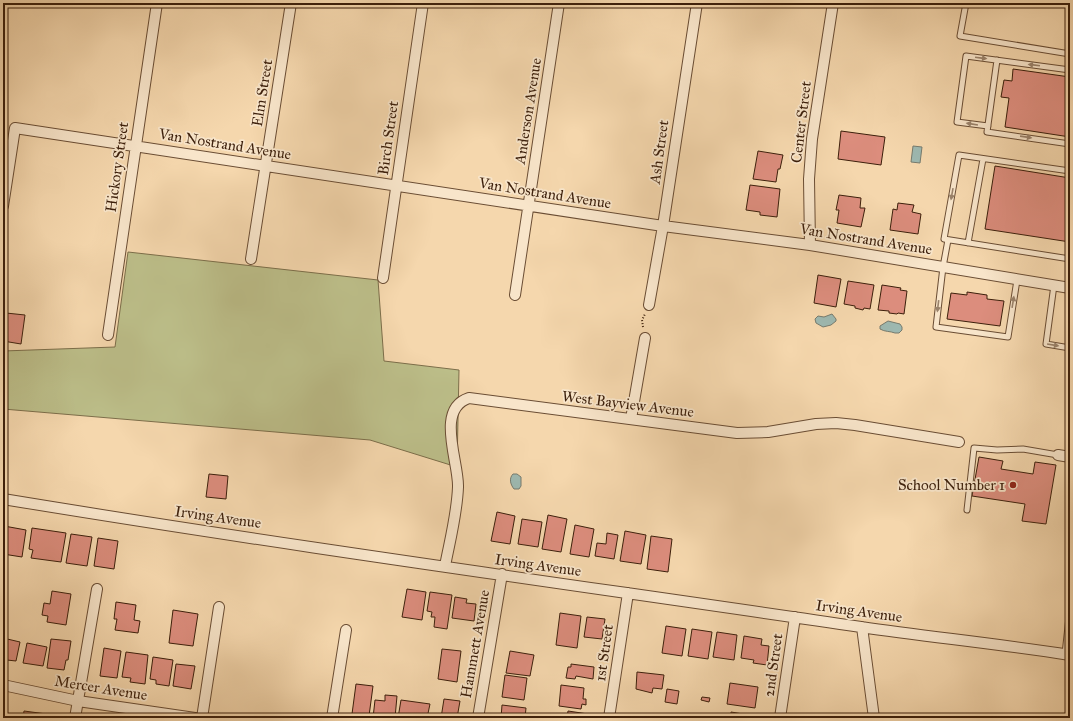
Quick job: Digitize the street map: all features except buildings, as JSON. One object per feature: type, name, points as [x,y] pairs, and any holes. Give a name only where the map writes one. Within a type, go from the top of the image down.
[{"type":"street","name":"Hickory Street","points":[[108,335],[157,3]]},
{"type":"street","name":"Elm Street","points":[[251,259],[291,3]]},
{"type":"street","name":"Birch Street","points":[[383,278],[423,3]]},
{"type":"street","name":"Anderson Avenue","points":[[515,295],[559,3]]},
{"type":"street","name":"Ash Street","points":[[649,305],[663,226],[697,3]]},
{"type":"street","name":"Center Street","points":[[810,245],[809,179],[812,139],[833,3]]},
{"type":"street","name":"Van Nostrand Avenue","points":[[3,206],[15,128],[663,226],[810,245],[1070,288]]},
{"type":"street","points":[[631,419],[645,338]]},
{"type":"street","name":"West Bayview Avenue","points":[[445,566],[457,506],[458,486],[457,469],[450,437],[451,423],[457,405],[469,398],[749,433],[768,432],[816,424],[836,423],[870,427],[959,442]]},
{"type":"street","points":[[1058,455],[1070,457]]},
{"type":"street","name":"Irving Avenue","points":[[3,499],[125,519],[628,593],[1068,655]]},
{"type":"street","name":"Hammett Avenue","points":[[478,718],[502,574]]},
{"type":"street","points":[[75,718],[97,589]]},
{"type":"street","name":"1st Street","points":[[609,718],[628,593]]},
{"type":"street","points":[[202,718],[219,607]]},
{"type":"street","name":"2nd Street","points":[[780,718],[795,617]]},
{"type":"street","points":[[862,627],[874,718]]},
{"type":"street","points":[[332,718],[346,630]]},
{"type":"street","name":"Mercer Avenue","points":[[3,685],[78,701],[196,718]]},
{"type":"lane","points":[[966,3],[960,36],[1070,54]]},
{"type":"lane","points":[[1070,70],[966,56],[957,122],[1007,135],[1070,144]]},
{"type":"lane","points":[[987,129],[997,60]]},
{"type":"lane","points":[[1007,135],[1008,128]]},
{"type":"lane","points":[[1070,171],[959,156],[944,239],[1070,259]]},
{"type":"lane","points":[[968,243],[983,159]]},
{"type":"lane","points":[[948,240],[943,267],[936,327],[1008,337],[1017,280]]},
{"type":"lane","points":[[1054,285],[1046,344],[1070,348]]},
{"type":"lane","points":[[967,510],[974,448],[1023,450],[1058,455]]},
{"type":"lane","points":[[1070,541],[1070,553]]},
{"type":"lane","points":[[1068,655],[1070,608]]},
{"type":"path","points":[[645,338],[642,320],[649,305]]},
{"type":"green space","points":[[128,252],[378,280],[384,361],[459,370],[457,467],[370,440],[3,409],[3,351],[115,347]]},
{"type":"water","points":[[913,146],[922,147],[920,163],[911,162]]},
{"type":"water","points":[[832,314],[836,321],[831,325],[823,327],[816,323],[815,319],[818,316],[824,317]]},
{"type":"water","points":[[888,321],[900,324],[902,330],[899,333],[895,333],[880,329],[880,326]]},
{"type":"water","points":[[513,474],[517,474],[521,477],[521,486],[519,489],[514,489],[510,481]]},
{"type":"place","name":"School Number 1","points":[[1013,485]]}]
